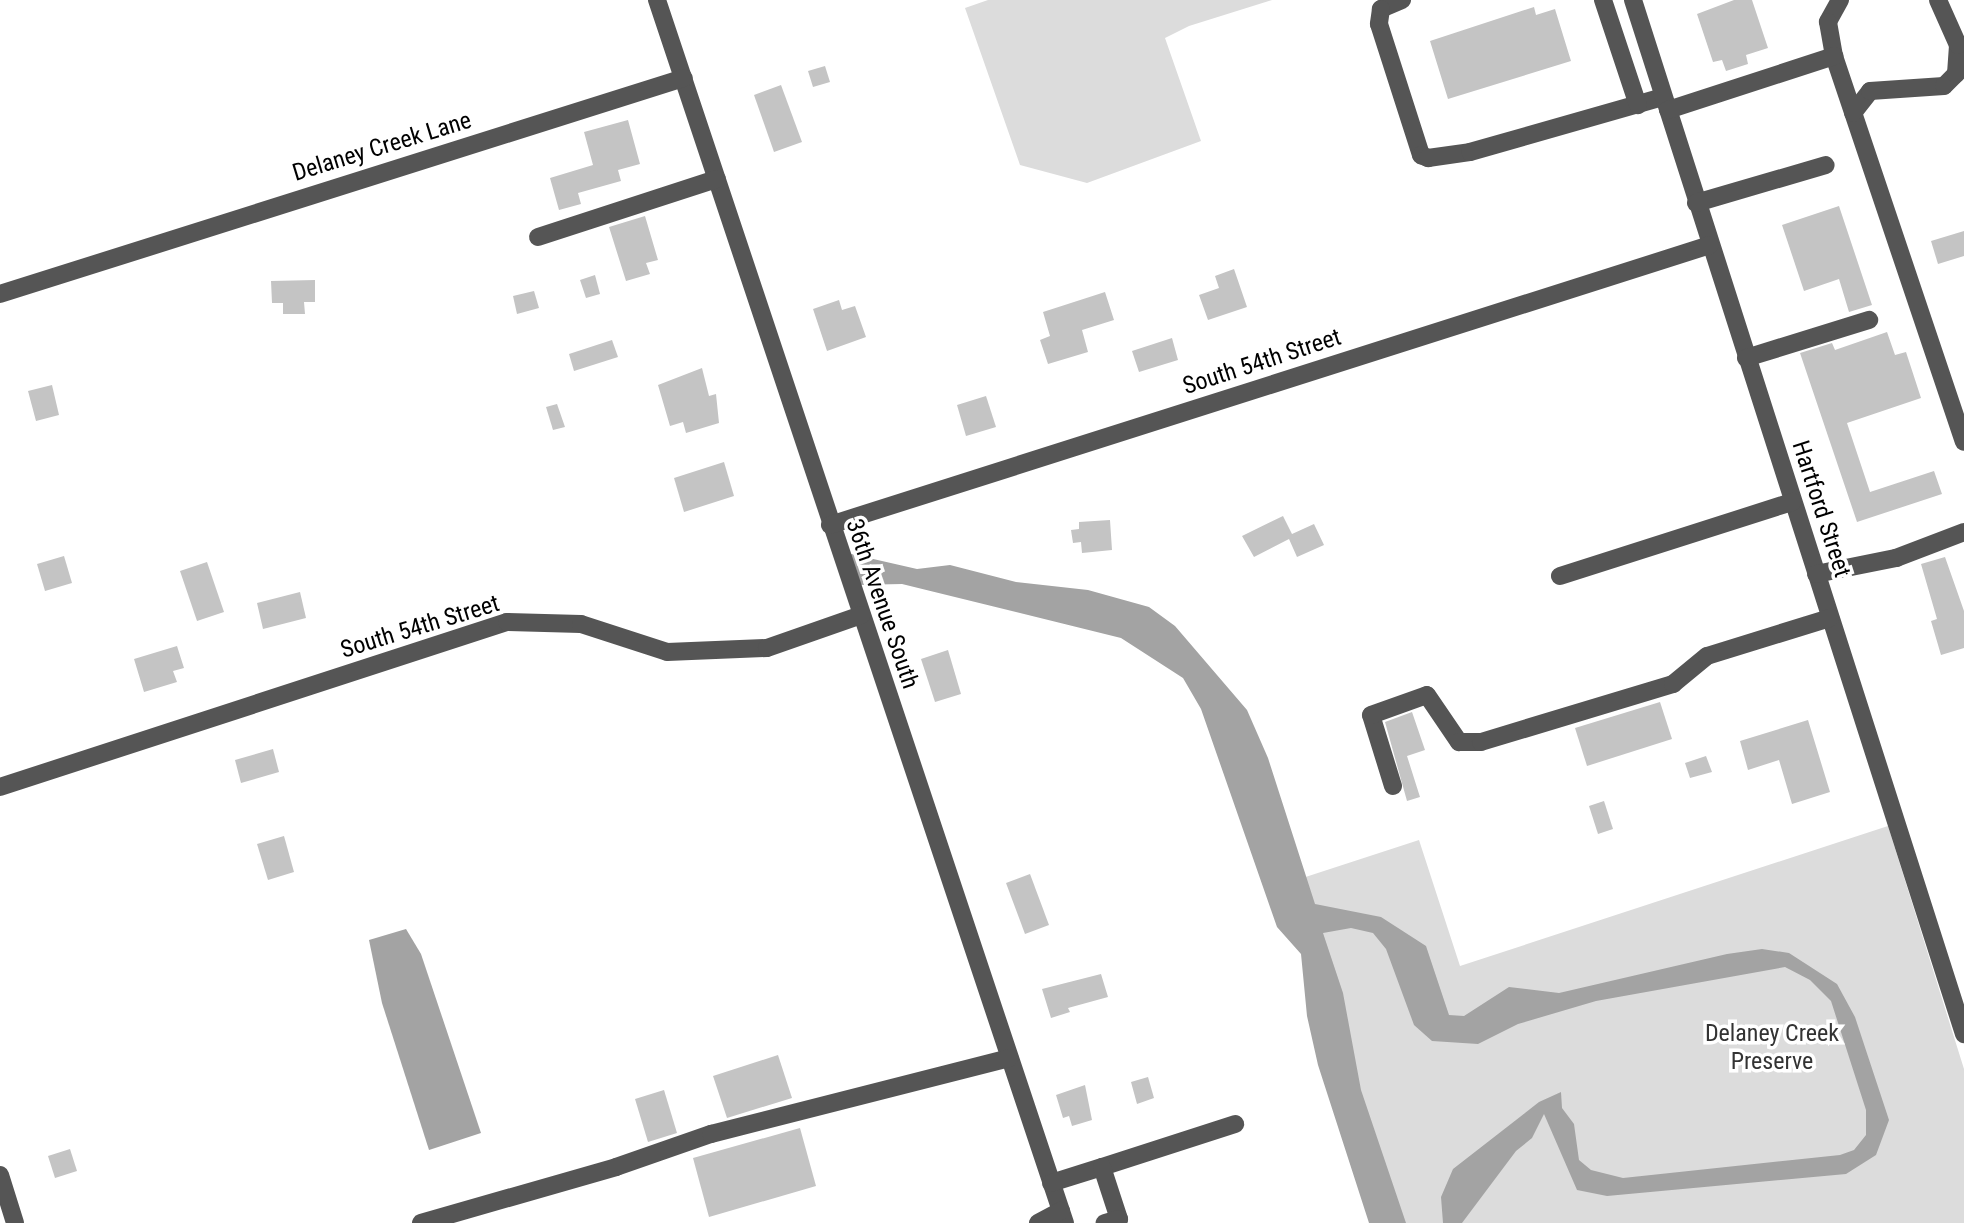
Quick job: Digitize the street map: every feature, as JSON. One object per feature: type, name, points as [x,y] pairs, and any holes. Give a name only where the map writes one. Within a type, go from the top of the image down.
[{"type":"street","name":"36th Avenue South","points":[[657,0],[1063,1217]]},
{"type":"street","points":[[1402,0],[1381,9],[1379,24],[1421,155],[1470,152],[1638,105],[1665,104],[1833,56]]},
{"type":"street","points":[[1603,0],[1638,105]]},
{"type":"street","name":"Hartford Street","points":[[1633,0],[1964,1034]]},
{"type":"street","points":[[1840,0],[1829,22],[1833,56],[1964,442]]},
{"type":"street","points":[[1853,113],[1870,91],[1944,86],[1956,74],[1958,46],[1938,0]]},
{"type":"street","name":"Delaney Creek Lane","points":[[0,294],[684,78]]},
{"type":"street","points":[[1696,203],[1826,166]]},
{"type":"street","points":[[538,237],[717,179]]},
{"type":"street","name":"South 54th Street","points":[[830,525],[1710,245]]},
{"type":"street","points":[[1746,358],[1869,320]]},
{"type":"street","points":[[1560,576],[1793,502]]},
{"type":"street","points":[[1816,574],[1896,558],[1964,532]]},
{"type":"street","name":"South 54th Street","points":[[0,787],[507,622],[581,624],[667,653],[767,648],[861,615]]},
{"type":"street","points":[[1392,786],[1371,715],[1427,695],[1460,742],[1481,743],[1673,684],[1707,656],[1830,618]]},
{"type":"street","points":[[421,1223],[615,1167],[711,1133],[1009,1058]]},
{"type":"street","points":[[1051,1183],[1235,1124]]},
{"type":"street","points":[[1102,1167],[1119,1219],[1105,1223]]},
{"type":"street","points":[[2,1187],[15,1223]]},
{"type":"street","points":[[1038,1223],[1063,1217]]},
{"type":"green space","points":[[988,0],[1272,0],[1189,26],[1165,38],[1201,141],[1087,183],[1020,165],[965,8]]},
{"type":"green space","name":"Delaney Creek Preserve","points":[[1888,826],[1964,1069],[1964,1223],[1389,1223],[1281,885],[1419,840],[1460,966]]},
{"type":"shaded area","points":[[847,553],[917,569],[950,565],[1016,582],[1088,590],[1149,607],[1175,626],[1247,710],[1268,758],[1315,904],[1381,917],[1426,946],[1449,1015],[1464,1016],[1509,987],[1559,993],[1727,954],[1762,949],[1789,953],[1837,984],[1855,1017],[1889,1120],[1876,1155],[1846,1174],[1607,1196],[1577,1190],[1544,1114],[1532,1138],[1516,1151],[1462,1223],[1443,1223],[1441,1197],[1453,1169],[1539,1102],[1561,1092],[1562,1108],[1574,1124],[1579,1160],[1591,1170],[1623,1178],[1840,1155],[1854,1150],[1866,1135],[1866,1110],[1831,1001],[1810,980],[1785,967],[1596,1001],[1518,1024],[1478,1044],[1432,1041],[1414,1025],[1386,949],[1373,933],[1351,928],[1323,933],[1343,993],[1361,1090],[1406,1223],[1369,1223],[1318,1065],[1307,1016],[1301,954],[1277,927],[1201,709],[1183,678],[1121,638],[902,584],[855,585]]},
{"type":"shaded area","points":[[406,929],[421,954],[481,1133],[429,1150],[382,1003],[369,940]]},
{"type":"building","points":[[1734,0],[1752,0],[1768,48],[1746,55],[1748,64],[1726,71],[1722,60],[1713,62],[1697,14]]},
{"type":"building","points":[[1534,7],[1536,15],[1555,9],[1571,61],[1448,99],[1430,41]]},
{"type":"building","points":[[825,66],[830,82],[813,87],[808,71]]},
{"type":"building","points":[[781,85],[802,142],[774,152],[754,95]]},
{"type":"building","points":[[628,120],[640,164],[618,170],[621,181],[578,193],[581,204],[559,210],[550,178],[593,165],[584,132]]},
{"type":"building","points":[[1839,206],[1872,305],[1849,312],[1839,279],[1804,291],[1782,225]]},
{"type":"building","points":[[645,216],[658,260],[646,263],[650,274],[626,281],[609,227]]},
{"type":"building","points":[[1964,231],[1964,256],[1938,264],[1931,241]]},
{"type":"building","points":[[1234,269],[1247,307],[1208,320],[1199,295],[1219,288],[1215,276]]},
{"type":"building","points":[[595,275],[600,294],[586,298],[580,280]]},
{"type":"building","points":[[315,280],[315,302],[304,302],[305,314],[283,314],[283,303],[272,303],[271,281]]},
{"type":"building","points":[[534,291],[539,308],[517,314],[513,296]]},
{"type":"building","points":[[1105,292],[1114,320],[1082,330],[1088,352],[1048,364],[1040,340],[1050,336],[1043,312]]},
{"type":"building","points":[[839,300],[842,310],[855,306],[866,337],[827,351],[813,309]]},
{"type":"building","points":[[1887,332],[1895,355],[1906,352],[1921,398],[1847,423],[1870,492],[1934,471],[1942,494],[1857,522],[1800,353],[1832,343],[1835,350]]},
{"type":"building","points":[[1172,338],[1178,360],[1139,372],[1132,351]]},
{"type":"building","points":[[612,340],[618,357],[574,371],[569,354]]},
{"type":"building","points":[[702,368],[709,396],[716,394],[719,423],[686,433],[683,422],[670,426],[658,385]]},
{"type":"building","points":[[52,385],[59,415],[36,421],[28,391]]},
{"type":"building","points":[[986,396],[996,427],[966,436],[957,405]]},
{"type":"building","points":[[557,404],[565,427],[553,430],[546,407]]},
{"type":"building","points":[[724,462],[734,496],[684,512],[674,478]]},
{"type":"building","points":[[1283,516],[1292,534],[1314,524],[1324,545],[1297,557],[1289,539],[1254,557],[1242,536]]},
{"type":"building","points":[[1110,520],[1112,550],[1082,553],[1081,542],[1073,543],[1071,530],[1079,529],[1079,522]]},
{"type":"building","points":[[64,556],[72,583],[45,591],[37,564]]},
{"type":"building","points":[[1945,557],[1964,611],[1964,648],[1941,655],[1931,621],[1937,619],[1921,564]]},
{"type":"building","points":[[207,562],[224,612],[197,621],[180,571]]},
{"type":"building","points":[[300,592],[306,618],[263,629],[257,603]]},
{"type":"building","points":[[177,646],[184,668],[173,671],[177,682],[144,692],[134,659]]},
{"type":"building","points":[[948,650],[961,694],[935,702],[921,659]]},
{"type":"building","points":[[1660,702],[1672,739],[1587,766],[1575,728]]},
{"type":"building","points":[[1412,712],[1425,750],[1407,756],[1420,797],[1407,801],[1385,722]]},
{"type":"building","points":[[1808,720],[1830,792],[1792,804],[1779,760],[1748,770],[1740,741]]},
{"type":"building","points":[[273,749],[279,772],[241,783],[235,760]]},
{"type":"building","points":[[1706,756],[1712,772],[1690,778],[1685,763]]},
{"type":"building","points":[[1604,801],[1613,829],[1598,834],[1589,806]]},
{"type":"building","points":[[284,836],[294,872],[268,880],[257,844]]},
{"type":"building","points":[[1030,874],[1049,925],[1025,934],[1006,883]]},
{"type":"building","points":[[1101,974],[1108,997],[1068,1008],[1070,1012],[1051,1018],[1042,989]]},
{"type":"building","points":[[778,1055],[792,1098],[727,1118],[713,1076]]},
{"type":"building","points":[[1148,1077],[1154,1098],[1137,1104],[1131,1082]]},
{"type":"building","points":[[1085,1085],[1092,1120],[1072,1126],[1069,1116],[1063,1118],[1056,1095]]},
{"type":"building","points":[[664,1090],[677,1133],[648,1142],[635,1099]]},
{"type":"building","points":[[800,1128],[816,1186],[709,1217],[693,1158]]},
{"type":"building","points":[[70,1149],[77,1171],[55,1178],[48,1156]]}]
